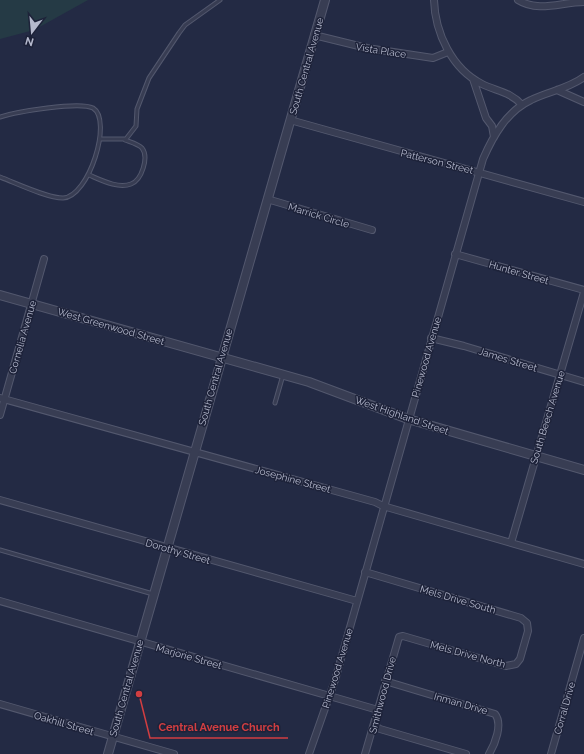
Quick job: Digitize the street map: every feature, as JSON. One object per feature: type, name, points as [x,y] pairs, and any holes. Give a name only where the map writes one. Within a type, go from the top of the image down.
[{"type":"street","name":"South Central Avenue","points":[[108,754],[193,452],[325,0]]},
{"type":"street","points":[[434,0],[437,21],[448,52],[472,79],[486,118],[492,126],[494,137]]},
{"type":"street","points":[[518,0],[531,6],[539,7],[584,2]]},
{"type":"street","name":"Vista Place","points":[[314,35],[367,48],[433,58],[448,52]]},
{"type":"street","name":"Pinewood Avenue","points":[[309,754],[330,696],[478,172],[494,137],[509,117],[522,105],[530,100],[573,84],[584,76]]},
{"type":"street","points":[[472,79],[508,93],[522,105]]},
{"type":"street","points":[[557,90],[584,102]]},
{"type":"street","name":"Patterson Street","points":[[290,120],[584,202]]},
{"type":"street","name":"Marrick Circle","points":[[267,199],[372,230]]},
{"type":"street","name":"Hunter Street","points":[[455,254],[584,291]]},
{"type":"street","name":"Cornelia Avenue","points":[[0,415],[2,398],[32,304],[44,259]]},
{"type":"street","name":"South Beech Avenue","points":[[511,543],[584,291]]},
{"type":"street","name":"West Greenwood Street","points":[[0,295],[221,357]]},
{"type":"street","name":"James Street","points":[[431,338],[464,346],[584,382]]},
{"type":"street","name":"West Highland Street","points":[[221,357],[332,390],[408,418],[497,446],[536,455],[584,470]]},
{"type":"street","name":"Josephine Street","points":[[2,398],[375,502],[383,506],[584,564]]},
{"type":"street","name":"Dorothy Street","points":[[0,500],[356,601]]},
{"type":"street","name":"Mels Drive South","points":[[365,572],[521,618],[528,627],[524,644]]},
{"type":"street","name":"Marjorie Street","points":[[0,601],[378,710]]},
{"type":"street","name":"Mels Drive North","points":[[399,637],[403,636],[506,666],[516,664],[520,659],[524,644]]},
{"type":"street","name":"Smithwood Drive","points":[[366,754],[385,681],[399,637]]},
{"type":"street","name":"Corral Drive","points":[[551,754],[584,638]]},
{"type":"street","name":"Inman Drive","points":[[385,681],[495,714],[498,717],[499,725],[489,754]]},
{"type":"street","name":"Oakhill Street","points":[[0,704],[174,754]]},
{"type":"street","points":[[374,725],[380,729],[466,754]]},
{"type":"lane","points":[[124,139],[136,126],[137,109],[149,78],[179,33],[185,26],[220,0]]},
{"type":"lane","points":[[0,117],[14,112],[61,107],[93,108],[98,114],[100,139],[89,175],[73,196],[64,198],[53,196],[0,177]]},
{"type":"lane","points":[[89,175],[109,183],[122,185],[131,184],[137,180],[142,170],[144,152],[142,148],[124,139],[100,139]]},
{"type":"lane","points":[[275,403],[283,375]]},
{"type":"lane","points":[[0,550],[153,594]]},
{"type":"shaded area","points":[[0,0],[88,0],[34,30],[0,39]]},
{"type":"place","name":"Central Avenue Church","points":[[139,694]]}]
